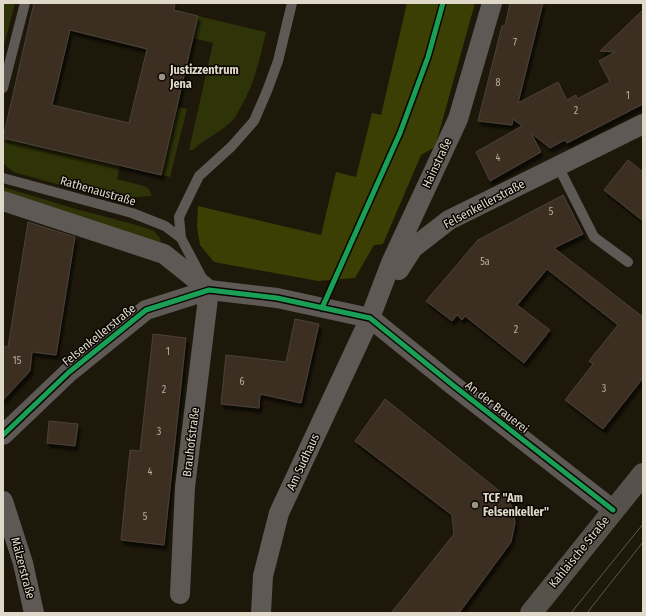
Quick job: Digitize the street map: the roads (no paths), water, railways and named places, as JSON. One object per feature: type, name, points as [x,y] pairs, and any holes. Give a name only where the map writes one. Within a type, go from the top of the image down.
[{"type":"main road","name":"Kahlaische Straße","points":[[530,613],[643,474]]},
{"type":"street","name":"Hainstraße","points":[[370,318],[391,263],[458,119],[492,3]]},
{"type":"street","name":"Felsenkellerstraße","points":[[3,436],[68,374],[146,310],[209,290],[277,298],[370,318],[413,248],[449,220],[643,124]]},
{"type":"street","points":[[3,200],[164,254],[209,290]]},
{"type":"street","name":"Brauhofstraße","points":[[180,594],[185,487],[209,290]]},
{"type":"street","name":"An der Brauerei","points":[[370,318],[460,391],[613,510]]},
{"type":"street","name":"Am Sudhaus","points":[[261,613],[263,576],[279,513],[370,318]]},
{"type":"street","name":"Mälzerstraße","points":[[3,501],[23,563],[34,613]]},
{"type":"lane","points":[[3,88],[25,3]]},
{"type":"lane","name":"Rathenaustraße","points":[[209,290],[181,238],[179,217],[199,176],[245,132],[254,121],[261,108],[278,61],[292,3]]},
{"type":"lane","points":[[558,166],[594,237],[628,262]]},
{"type":"lane","name":"Rathenaustraße","points":[[3,178],[132,213],[165,226],[181,238]]},
{"type":"tram line","points":[[571,613],[643,524]]},
{"type":"tram line","points":[[587,613],[643,542]]},
{"type":"place","name":"Justizzentrum Jena","points":[[162,77]]},
{"type":"place","name":"TCF \"Am Felsenkeller\"","points":[[475,505]]}]
